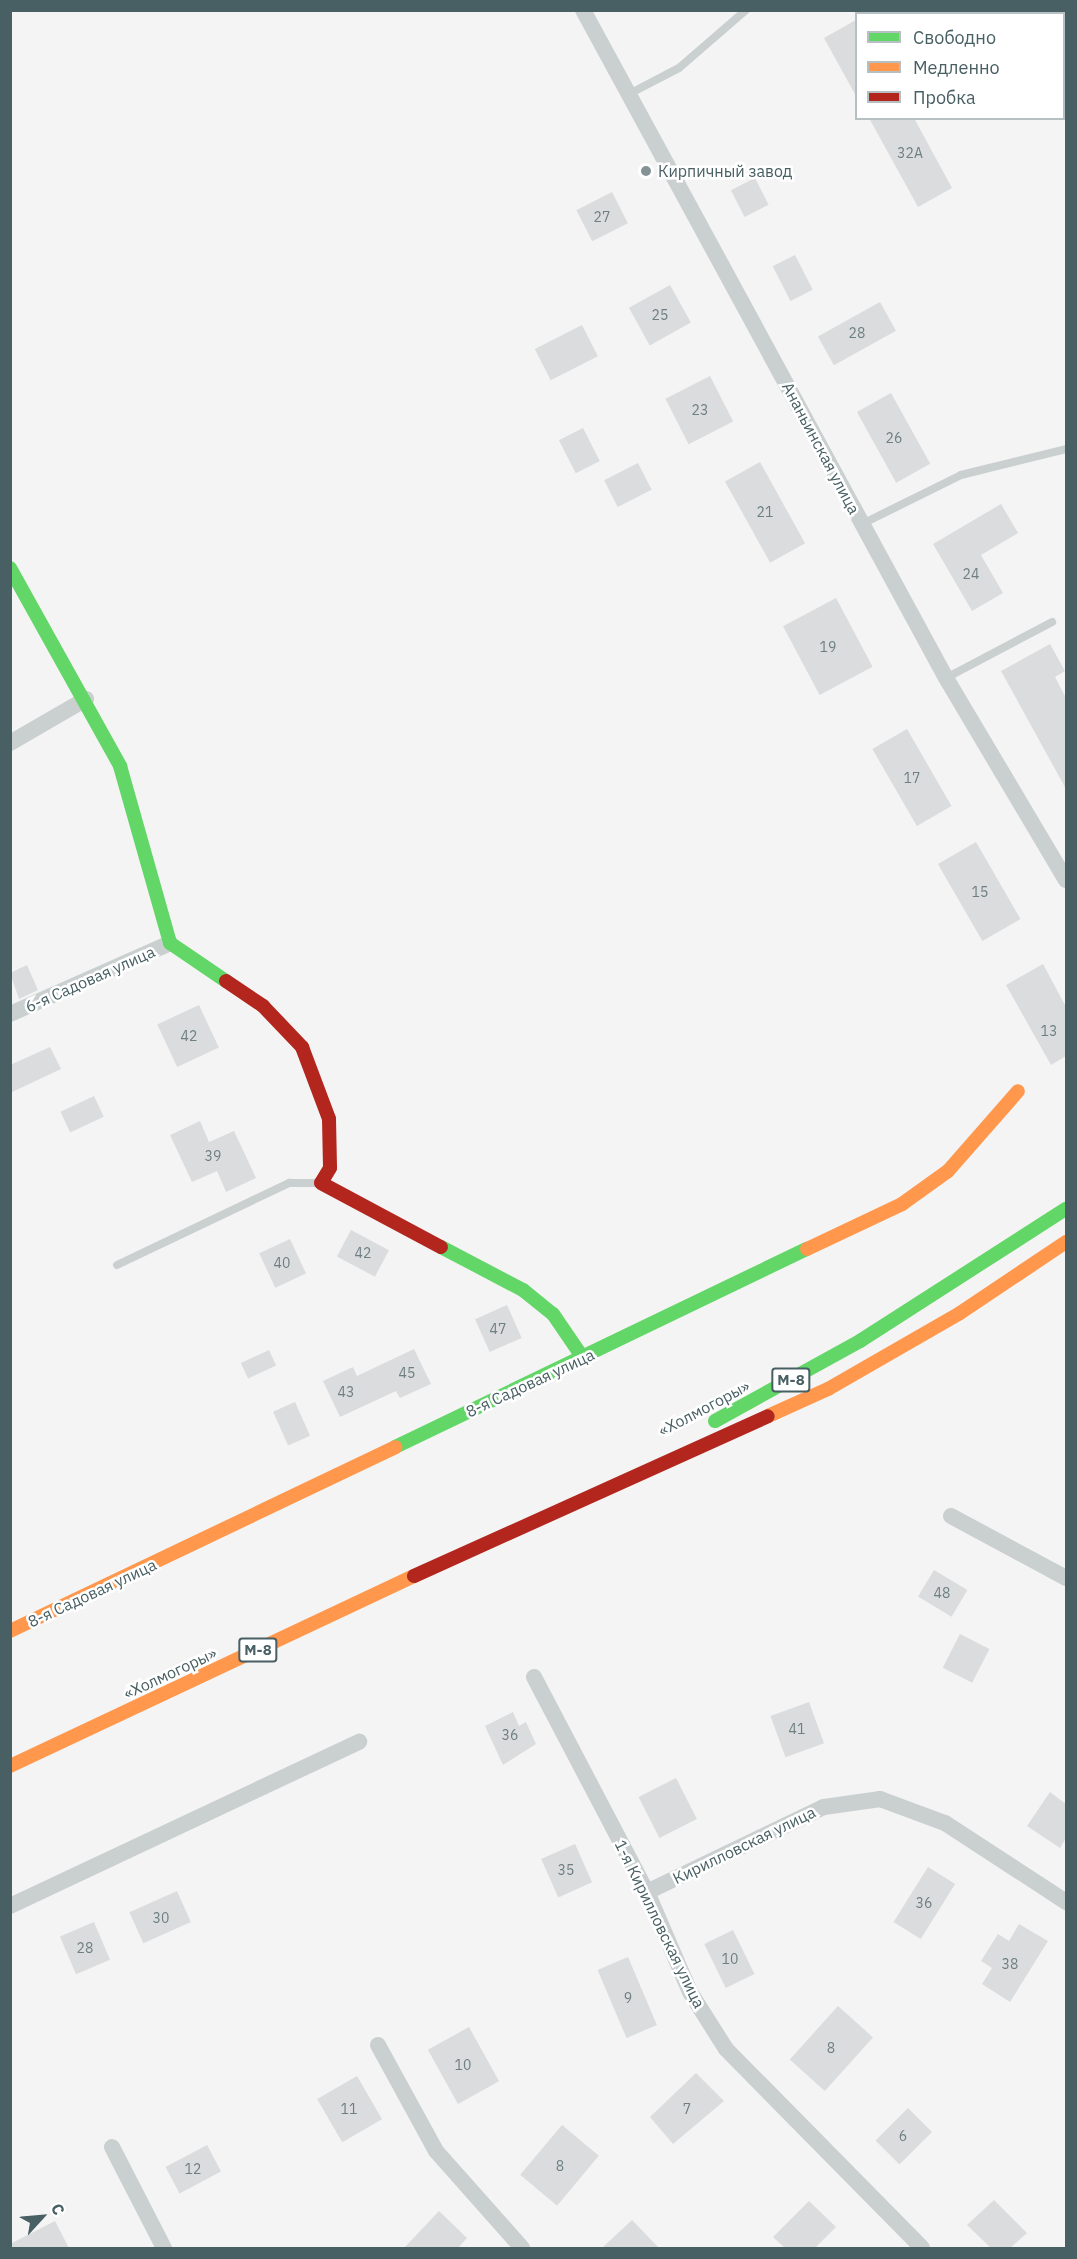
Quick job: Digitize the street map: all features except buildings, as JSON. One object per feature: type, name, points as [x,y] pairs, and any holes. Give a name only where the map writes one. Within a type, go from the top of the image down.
[{"type":"main road","points":[[10,568],[86,699],[120,766],[170,943],[270,1011],[302,1047],[329,1119],[330,1168],[321,1183],[523,1290],[553,1314],[583,1358]]},
{"type":"main road","name":"8-я Садовая улица","points":[[10,1631],[902,1204],[948,1171],[1018,1091]]},
{"type":"main road","name":"«Холмогоры»","points":[[505,1533],[819,1365],[1066,1209]]},
{"type":"main road","name":"«Холмогоры»","points":[[10,1766],[505,1533],[828,1389],[960,1313],[1066,1242]]},
{"type":"street","name":"Ананьинская улица","points":[[583,10],[946,678],[1066,880]]},
{"type":"street","points":[[10,743],[86,699]]},
{"type":"street","name":"6-я Садовая улица","points":[[10,1014],[170,943]]},
{"type":"street","points":[[951,1515],[1066,1578]]},
{"type":"street","name":"1-я Кирилловская улица","points":[[534,1677],[647,1892],[690,1992],[726,2049],[922,2248]]},
{"type":"street","points":[[10,1906],[359,1742]]},
{"type":"street","name":"Кирилловская улица","points":[[647,1892],[824,1807],[880,1799],[945,1823],[1066,1902]]},
{"type":"street","points":[[378,2045],[436,2151],[522,2248]]},
{"type":"street","points":[[112,2147],[164,2248]]},
{"type":"lane","points":[[630,94],[678,68],[746,10]]},
{"type":"lane","points":[[862,524],[952,478],[1066,449]]},
{"type":"lane","points":[[946,678],[1052,622]]},
{"type":"lane","points":[[117,1265],[289,1184],[321,1183]]},
{"type":"traffic: fast","points":[[10,568],[120,766],[170,943],[226,981]]},
{"type":"traffic: fast","points":[[715,1421],[860,1341],[1066,1209]]},
{"type":"traffic: fast","points":[[441,1247],[523,1290],[553,1314],[583,1358]]},
{"type":"traffic: fast","points":[[395,1447],[807,1249]]},
{"type":"traffic: slow","points":[[807,1249],[902,1204],[948,1171],[1018,1091]]},
{"type":"traffic: slow","points":[[768,1416],[828,1389],[960,1313],[1066,1242]]},
{"type":"traffic: slow","points":[[10,1631],[395,1447]]},
{"type":"traffic: slow","points":[[10,1766],[414,1576]]},
{"type":"traffic: jam","points":[[226,981],[263,1006],[302,1047],[329,1119],[330,1168],[321,1183],[441,1247]]},
{"type":"traffic: jam","points":[[414,1576],[768,1416]]},
{"type":"place","name":"Кирпичный завод","points":[[646,171]]}]
